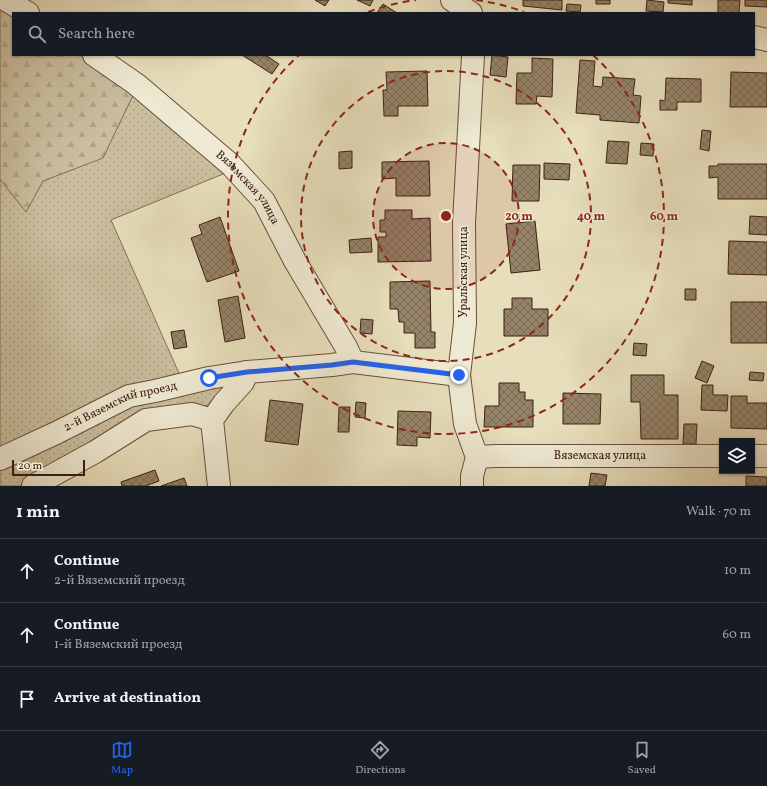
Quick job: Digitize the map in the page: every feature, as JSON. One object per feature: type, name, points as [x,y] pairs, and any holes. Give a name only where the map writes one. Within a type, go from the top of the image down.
[{"type":"street","points":[[6,0],[26,12]]},
{"type":"street","points":[[452,0],[470,12]]},
{"type":"street","points":[[478,12],[480,0]]},
{"type":"street","points":[[755,38],[767,40]]},
{"type":"street","name":"Вяземская улица","points":[[95,56],[136,84],[230,164],[264,201],[295,262],[346,347],[353,362]]},
{"type":"street","name":"Уральская улица","points":[[473,56],[464,224],[465,323],[459,375],[465,424],[477,457]]},
{"type":"street","name":"2-й Вяземский проезд","points":[[0,459],[56,433],[128,396],[209,378],[247,372],[353,362],[459,375]]},
{"type":"street","points":[[219,486],[212,420],[224,403],[243,382],[247,372]]},
{"type":"street","points":[[33,486],[95,452],[146,420],[192,414],[212,420]]},
{"type":"street","name":"Вяземская улица","points":[[477,457],[719,456]]},
{"type":"street","points":[[755,456],[767,456]]},
{"type":"street","points":[[472,486],[472,476],[477,457]]},
{"type":"green space","points":[[0,1],[12,12],[12,56],[87,56],[135,91],[103,158],[43,181],[26,212],[0,179]]},
{"type":"green space","points":[[135,91],[228,172],[111,220],[186,389],[232,382],[217,399],[206,406],[191,406],[91,446],[20,486],[0,486],[0,179],[26,211],[43,181],[103,157]]},
{"type":"building","points":[[315,0],[329,0],[325,6]]},
{"type":"building","points":[[357,0],[373,0],[370,6]]},
{"type":"building","points":[[523,0],[562,0],[562,10],[523,6]]},
{"type":"building","points":[[596,0],[610,0],[610,4],[596,4]]},
{"type":"building","points":[[647,0],[664,2],[663,12],[646,11]]},
{"type":"building","points":[[668,0],[692,0],[692,5],[668,3]]},
{"type":"building","points":[[718,0],[740,0],[739,12],[718,12]]},
{"type":"building","points":[[745,0],[767,0],[767,7],[745,6]]},
{"type":"building","points":[[383,4],[395,12],[378,12]]},
{"type":"building","points":[[567,4],[581,5],[580,12],[566,11]]},
{"type":"building","points":[[244,56],[267,56],[279,64],[272,74]]},
{"type":"building","points":[[492,56],[508,57],[506,77],[490,75]]},
{"type":"building","points":[[532,58],[553,59],[552,97],[537,96],[536,104],[516,104],[517,73],[532,73]]},
{"type":"building","points":[[580,60],[595,61],[593,86],[602,87],[603,77],[635,79],[633,95],[641,96],[639,123],[600,120],[600,115],[576,113]]},
{"type":"building","points":[[427,71],[428,106],[398,106],[398,116],[384,116],[383,90],[387,90],[386,72]]},
{"type":"building","points":[[731,72],[767,73],[767,107],[730,107]]},
{"type":"building","points":[[666,78],[701,79],[701,102],[677,102],[677,110],[660,110],[660,100],[665,101]]},
{"type":"building","points":[[702,130],[711,131],[709,151],[700,149]]},
{"type":"building","points":[[608,141],[629,142],[627,164],[606,163]]},
{"type":"building","points":[[641,143],[654,144],[653,156],[640,155]]},
{"type":"building","points":[[352,151],[352,168],[339,169],[339,152]]},
{"type":"building","points":[[429,161],[430,196],[396,196],[396,178],[382,179],[382,162]]},
{"type":"building","points":[[544,163],[570,164],[569,180],[544,179]]},
{"type":"building","points":[[718,164],[767,164],[767,199],[718,199],[718,177],[709,178],[709,166],[718,166]]},
{"type":"building","points":[[513,165],[540,165],[539,201],[512,201]]},
{"type":"building","points":[[385,210],[412,210],[412,219],[430,218],[431,261],[378,262],[378,237],[386,237],[386,232],[380,232],[380,220],[385,220]]},
{"type":"building","points":[[750,216],[767,217],[767,235],[749,234]]},
{"type":"building","points":[[220,217],[239,271],[207,282],[191,238],[202,234],[199,225]]},
{"type":"building","points":[[535,221],[540,270],[511,273],[506,224]]},
{"type":"building","points":[[371,238],[372,252],[350,253],[349,240]]},
{"type":"building","points":[[729,241],[767,242],[767,275],[728,274]]},
{"type":"building","points":[[430,281],[431,332],[435,332],[435,348],[415,348],[415,333],[404,333],[404,322],[399,322],[398,309],[390,309],[390,282]]},
{"type":"building","points":[[685,289],[696,289],[696,300],[685,300]]},
{"type":"building","points":[[238,296],[245,338],[225,342],[218,300]]},
{"type":"building","points":[[512,298],[532,298],[532,309],[548,309],[548,336],[504,336],[504,309],[512,309]]},
{"type":"building","points":[[731,302],[767,302],[767,343],[731,343]]},
{"type":"building","points":[[361,319],[373,320],[372,334],[360,333]]},
{"type":"building","points":[[184,330],[187,347],[174,349],[171,332]]},
{"type":"building","points":[[634,343],[647,344],[646,356],[633,355]]},
{"type":"building","points":[[702,361],[714,366],[707,383],[695,378]]},
{"type":"building","points":[[750,372],[764,373],[763,381],[749,380]]},
{"type":"building","points":[[631,375],[664,375],[664,395],[678,395],[678,439],[641,439],[640,402],[631,402]]},
{"type":"building","points":[[499,383],[519,383],[519,392],[525,392],[525,400],[533,400],[533,427],[484,427],[485,406],[499,406]]},
{"type":"building","points":[[702,385],[713,385],[713,395],[728,395],[727,411],[701,410]]},
{"type":"building","points":[[563,393],[601,394],[600,424],[563,424]]},
{"type":"building","points":[[731,396],[747,396],[747,403],[767,403],[767,429],[731,428]]},
{"type":"building","points":[[270,400],[303,404],[298,445],[265,441]]},
{"type":"building","points":[[356,402],[366,403],[365,418],[355,417]]},
{"type":"building","points":[[339,407],[350,407],[349,432],[338,432]]},
{"type":"building","points":[[398,411],[431,412],[430,438],[417,437],[417,446],[397,445]]},
{"type":"building","points":[[684,424],[697,424],[696,444],[683,444]]},
{"type":"building","points":[[155,470],[159,481],[148,486],[122,486],[121,482]]},
{"type":"building","points":[[591,473],[607,475],[605,486],[589,486]]},
{"type":"building","points":[[746,476],[767,477],[767,486],[746,486]]},
{"type":"building","points":[[184,478],[187,486],[161,486]]},
{"type":"route","points":[[209,378],[247,372],[353,362],[459,375]]}]
